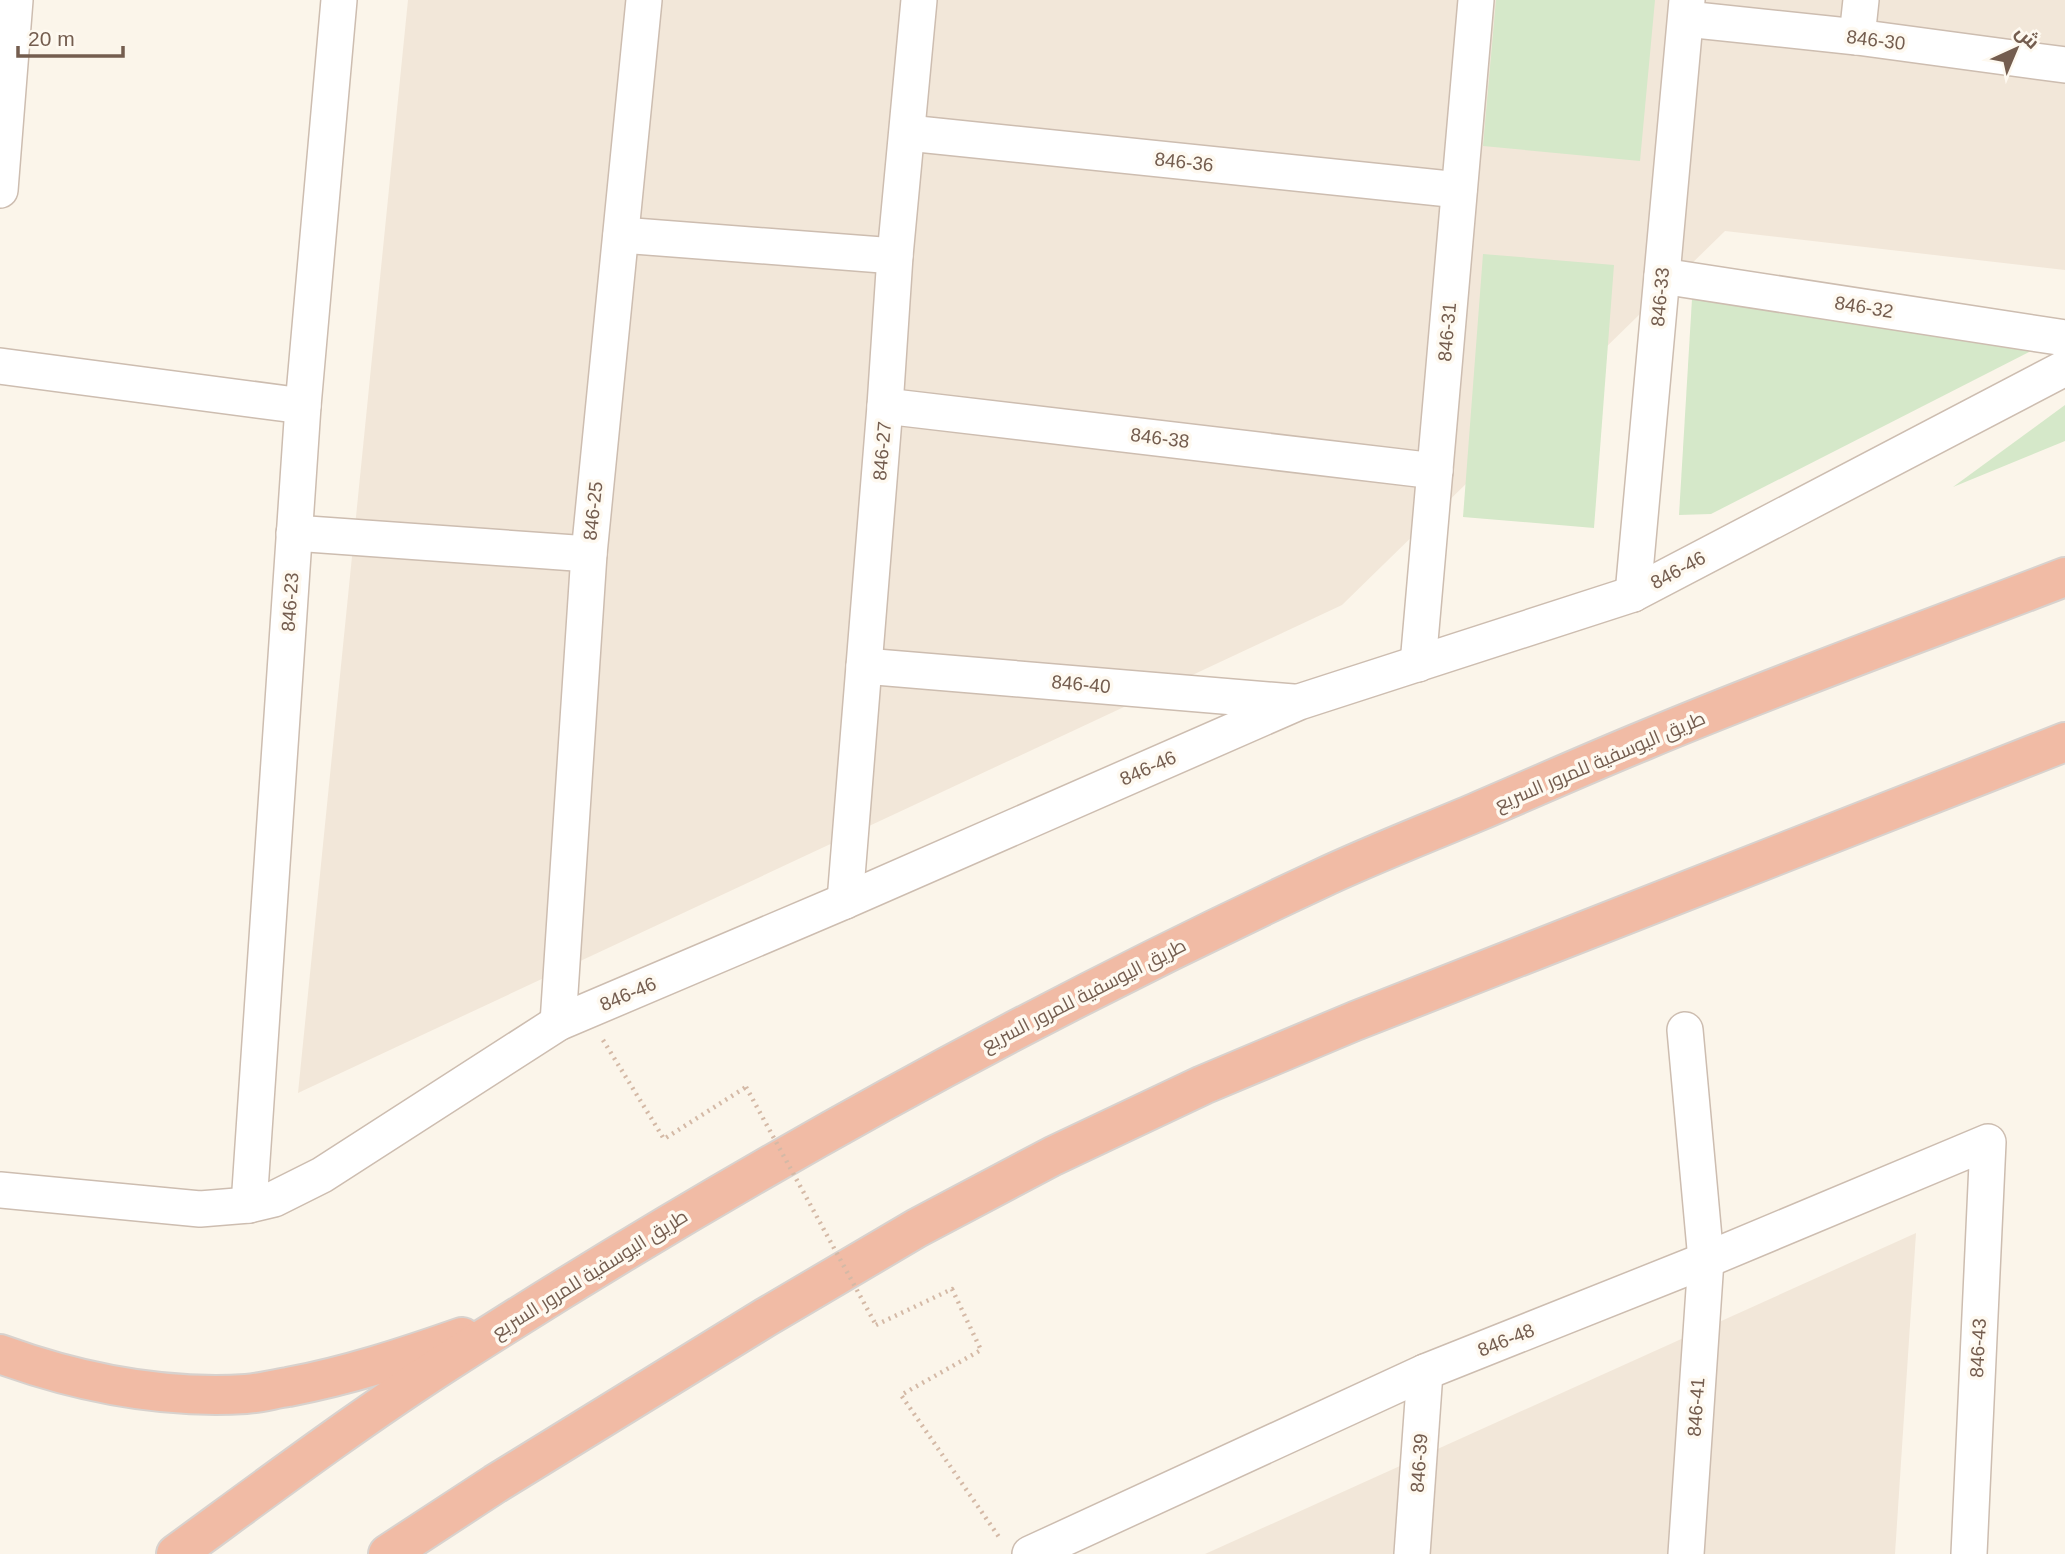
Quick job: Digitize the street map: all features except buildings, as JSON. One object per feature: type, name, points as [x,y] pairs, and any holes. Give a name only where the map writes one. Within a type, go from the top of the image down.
[{"type":"highway","name":"طريق اليوسفية للمرور السريع","points":[[176,1554],[295,1466],[421,1380],[553,1296],[703,1203],[855,1115],[1009,1031],[1326,877],[1649,738],[2065,577]]},
{"type":"highway","points":[[388,1554],[495,1484],[766,1317],[917,1228],[1053,1156],[1203,1085],[1355,1021],[2065,743]]},
{"type":"highway","points":[[0,1354],[36,1367],[97,1382],[176,1394],[247,1394],[316,1381],[383,1363],[461,1337],[553,1296]]},
{"type":"street","points":[[0,190],[15,0]]},
{"type":"street","name":"846-23","points":[[249,1205],[303,406],[339,0]]},
{"type":"street","name":"846-25","points":[[572,1017],[589,554],[644,0]]},
{"type":"street","name":"846-27","points":[[845,901],[895,256],[919,0]]},
{"type":"street","name":"846-31","points":[[1418,664],[1476,0]]},
{"type":"street","points":[[1857,37],[1861,0]]},
{"type":"street","name":"846-30","points":[[1687,10],[1857,37],[2065,65]]},
{"type":"street","name":"846-33","points":[[1633,594],[1687,10]]},
{"type":"street","name":"846-36","points":[[908,133],[1459,190]]},
{"type":"street","points":[[621,235],[895,256]]},
{"type":"street","name":"846-32","points":[[1662,276],[2065,338]]},
{"type":"street","points":[[0,366],[303,406]]},
{"type":"street","name":"846-46","points":[[0,1190],[200,1209],[249,1205],[274,1199],[322,1175],[572,1017],[845,901],[1298,702],[1633,594],[2065,368]]},
{"type":"street","name":"846-38","points":[[885,406],[1435,471]]},
{"type":"street","points":[[294,533],[589,554]]},
{"type":"street","name":"846-40","points":[[864,666],[1298,702]]},
{"type":"street","name":"846-41","points":[[1685,1030],[1706,1260],[1686,1554]]},
{"type":"street","name":"846-48","points":[[1017,1548],[1425,1372],[1706,1260],[1988,1142]]},
{"type":"street","name":"846-43","points":[[1969,1554],[1988,1142]]},
{"type":"street","name":"846-39","points":[[1412,1554],[1425,1372]]},
{"type":"path","points":[[572,1017],[664,1139],[746,1087],[876,1325],[952,1289],[981,1350],[901,1395],[1017,1548]]},
{"type":"shaded area","points":[[408,0],[2065,0],[2065,270],[1725,231],[1342,605],[298,1093]]},
{"type":"shaded area","points":[[1916,1233],[1895,1554],[1205,1554]]},
{"type":"green space","points":[[1496,0],[1655,0],[1640,161],[1483,146]]},
{"type":"green space","points":[[1483,254],[1614,265],[1594,528],[1463,517]]},
{"type":"green space","points":[[1692,299],[2037,348],[1711,514],[1679,515]]},
{"type":"green space","points":[[2065,405],[2065,441],[1953,487]]}]
